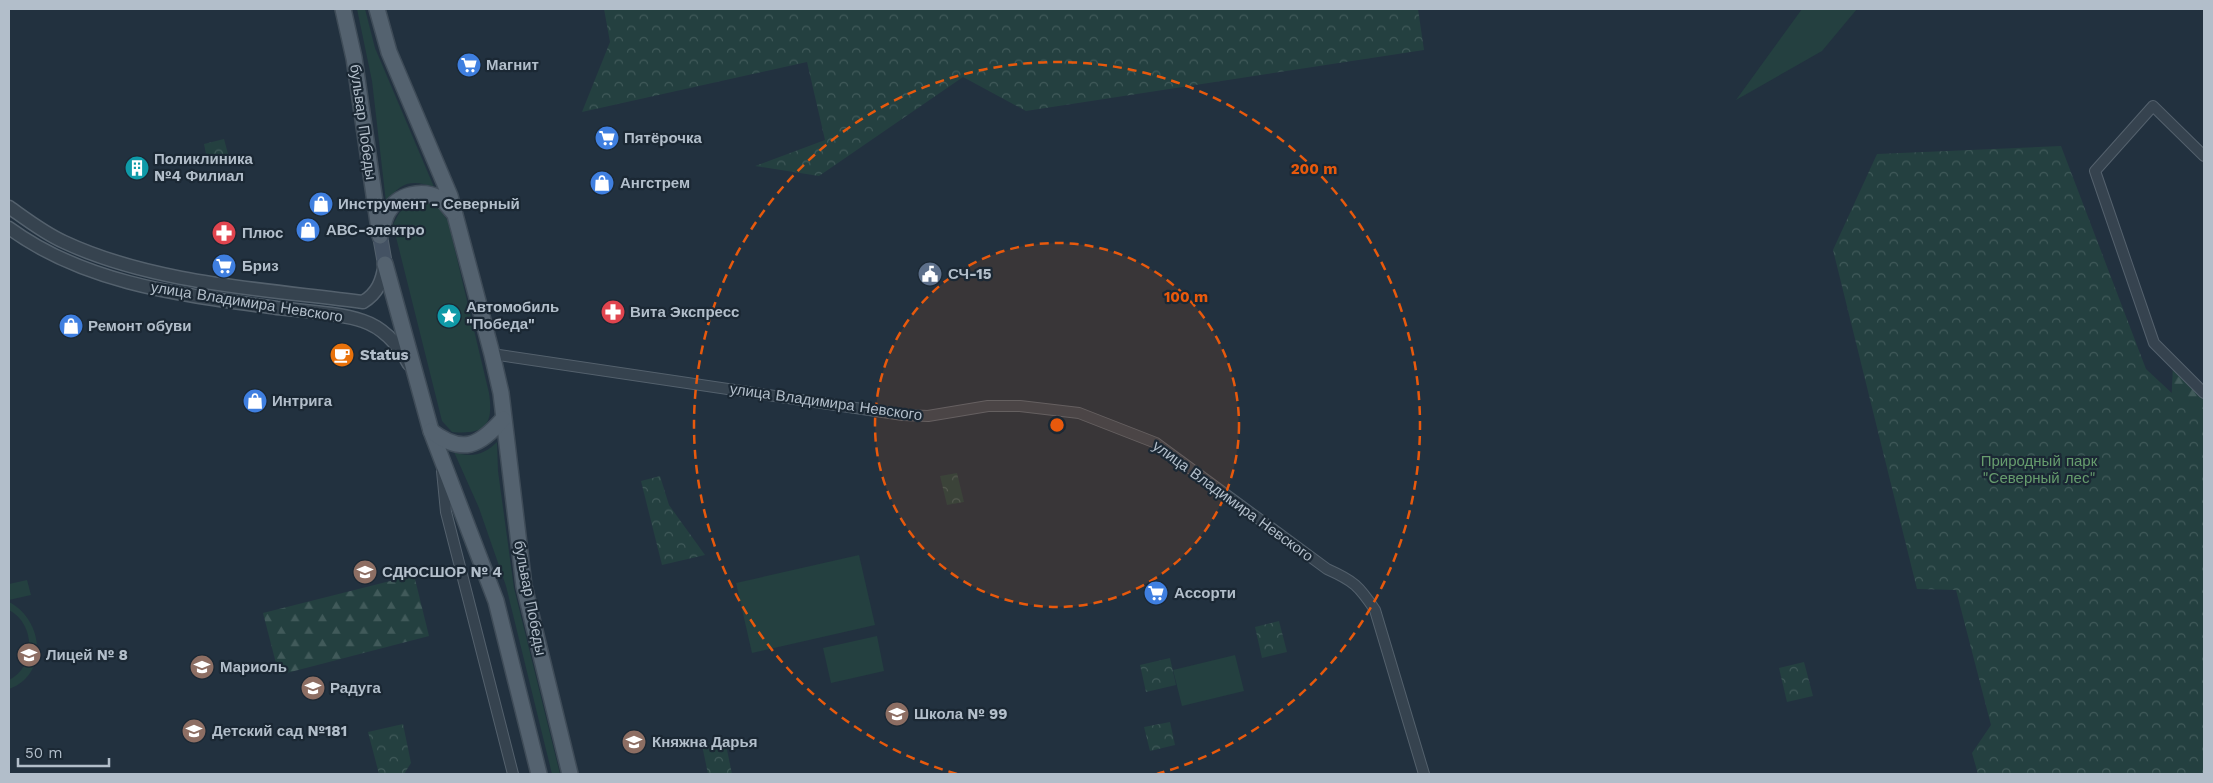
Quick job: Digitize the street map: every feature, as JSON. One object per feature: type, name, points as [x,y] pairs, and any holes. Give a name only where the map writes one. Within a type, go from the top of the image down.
[{"type":"main road","name":"бульвар Победы","points":[[342,9],[354,58],[385,264],[431,432],[475,542],[496,601],[539,774]]},
{"type":"main road","name":"бульвар Победы","points":[[377,9],[389,52],[436,160],[455,216],[492,354],[501,393],[524,586],[570,774]]},
{"type":"main road","name":"бульвар Победы","points":[[380,236],[388,212],[405,196],[430,194],[441,199],[455,216]]},
{"type":"main road","points":[[431,432],[445,442],[457,446],[471,445],[489,434],[503,419]]},
{"type":"street","points":[[2204,156],[2153,106],[2095,171],[2154,343],[2204,393]]},
{"type":"street","name":"улица Владимира Невского","points":[[9,207],[62,241],[90,253],[185,278],[362,302],[371,297],[378,289],[385,264]]},
{"type":"street","name":"улица Владимира Невского","points":[[9,228],[50,254],[79,268],[154,288],[196,297],[364,321],[388,336],[402,352],[414,374]]},
{"type":"street","name":"улица Владимира Невского","points":[[492,354],[903,415],[928,416],[988,406],[1020,406],[1079,413],[1156,443],[1327,569],[1348,578],[1360,587],[1375,610],[1424,774]]},
{"type":"street","points":[[441,460],[446,512],[513,774]]},
{"type":"green space","points":[[357,9],[365,9],[375,48],[434,187],[419,183],[407,184],[391,195],[386,202],[372,81]]},
{"type":"green space","points":[[604,9],[1418,9],[1424,50],[1026,111],[963,77],[819,176],[755,166],[825,140],[807,62],[582,112],[610,42]]},
{"type":"green space","points":[[1802,9],[1857,9],[1822,51],[1736,100]]},
{"type":"green space","points":[[224,139],[228,154],[207,159],[204,144]]},
{"type":"green space","name":"Природный парк \"Северный лес\"","points":[[2061,146],[2146,369],[2204,423],[2204,774],[1978,774],[1972,753],[1991,725],[1956,590],[1917,589],[1833,250],[1877,154]]},
{"type":"green space","points":[[426,202],[439,208],[448,221],[489,393],[490,413],[488,421],[479,430],[472,432],[452,432],[442,421],[393,225],[405,207],[414,203]]},
{"type":"green space","points":[[2173,364],[2204,393],[2204,523],[2171,408]]},
{"type":"green space","points":[[497,442],[498,471],[514,588],[560,774],[552,774],[506,586],[479,508],[454,452],[466,455],[477,454],[487,450]]},
{"type":"green space","points":[[957,473],[964,502],[947,505],[940,476]]},
{"type":"green space","points":[[660,476],[669,505],[705,555],[662,565],[641,481]]},
{"type":"green space","points":[[859,555],[875,625],[752,653],[736,583]]},
{"type":"green space","points":[[414,575],[429,636],[279,675],[263,613]]},
{"type":"green space","points":[[27,580],[31,595],[9,600],[9,584]]},
{"type":"green space","points":[[9,602],[21,610],[29,621],[35,634],[37,647],[36,660],[31,672],[22,682],[9,689],[9,680],[18,674],[24,666],[28,656],[29,645],[24,625],[18,616],[9,610]]},
{"type":"green space","points":[[1279,621],[1287,652],[1262,658],[1255,627]]},
{"type":"green space","points":[[877,636],[884,671],[831,683],[823,648]]},
{"type":"green space","points":[[1235,655],[1244,691],[1182,706],[1173,670]]},
{"type":"green space","points":[[1170,658],[1176,685],[1146,692],[1140,665]]},
{"type":"green space","points":[[1804,662],[1813,696],[1787,702],[1779,668]]},
{"type":"green space","points":[[1170,722],[1175,745],[1150,751],[1144,727]]},
{"type":"green space","points":[[403,724],[411,763],[404,774],[379,774],[368,732]]},
{"type":"green space","points":[[725,740],[732,774],[708,774],[702,745]]},
{"type":"place","name":"Магнит","points":[[469,65]]},
{"type":"place","name":"Пятёрочка","points":[[607,138]]},
{"type":"place","name":"Поликлиника №4 Филиал","points":[[137,168]]},
{"type":"place","name":"Ангстрем","points":[[602,183]]},
{"type":"place","name":"Инструмент - Северный","points":[[321,204]]},
{"type":"place","name":"АВС-электро","points":[[308,230]]},
{"type":"place","name":"Плюс","points":[[224,233]]},
{"type":"place","name":"Бриз","points":[[224,266]]},
{"type":"place","name":"СЧ-15","points":[[930,274]]},
{"type":"place","name":"Вита Экспресс","points":[[613,312]]},
{"type":"place","name":"Автомобиль \"Победа\"","points":[[449,316]]},
{"type":"place","name":"Ремонт обуви","points":[[71,326]]},
{"type":"place","name":"Status","points":[[342,355]]},
{"type":"place","name":"Интрига","points":[[255,401]]},
{"type":"place","name":"СДЮСШОР № 4","points":[[365,572]]},
{"type":"place","name":"Ассорти","points":[[1156,593]]},
{"type":"place","name":"Лицей № 8","points":[[29,655]]},
{"type":"place","name":"Мариоль","points":[[202,667]]},
{"type":"place","name":"Радуга","points":[[313,688]]},
{"type":"place","name":"Школа № 99","points":[[897,714]]},
{"type":"place","name":"Детский сад №181","points":[[194,731]]},
{"type":"place","name":"Княжна Дарья","points":[[634,742]]}]
